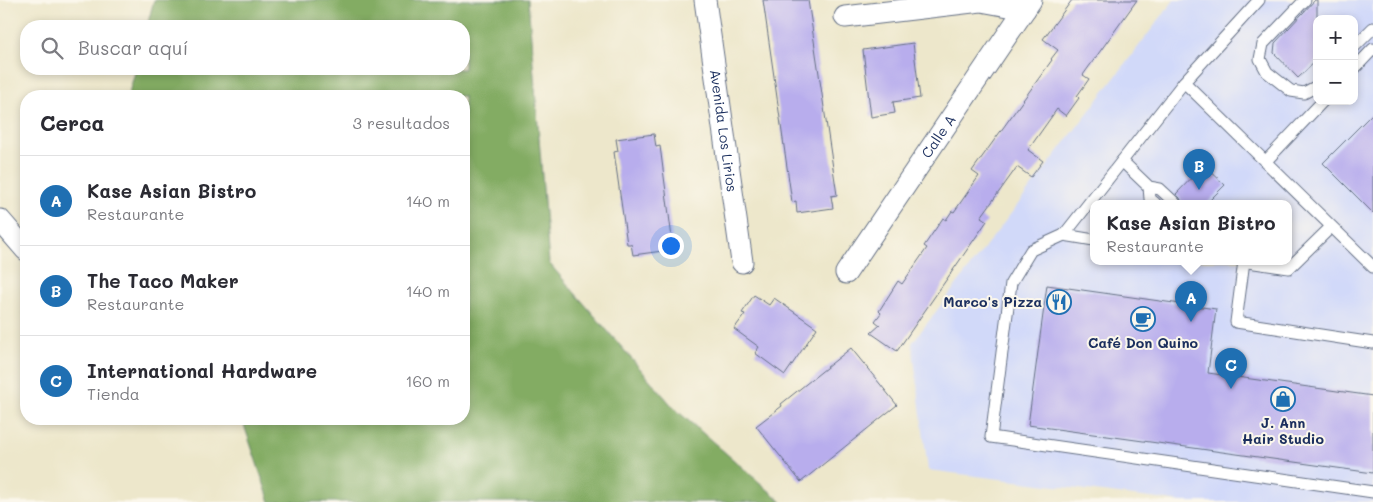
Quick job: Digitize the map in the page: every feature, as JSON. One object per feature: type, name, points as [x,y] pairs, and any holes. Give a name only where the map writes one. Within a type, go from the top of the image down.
[{"type":"street","name":"Avenida Los Lirios","points":[[705,0],[742,262]]},
{"type":"street","points":[[845,17],[981,1],[1028,5]]},
{"type":"street","name":"Calle A","points":[[846,273],[1028,5]]},
{"type":"street","points":[[0,220],[20,243]]},
{"type":"lane","points":[[1091,200],[1184,82],[1259,0]]},
{"type":"lane","points":[[1305,0],[1263,44],[1260,59],[1267,72],[1291,91],[1304,94],[1313,88]]},
{"type":"lane","points":[[1358,43],[1373,28]]},
{"type":"lane","points":[[1358,65],[1373,49]]},
{"type":"lane","points":[[1184,82],[1373,267]]},
{"type":"lane","points":[[1266,161],[1319,105]]},
{"type":"lane","points":[[1122,161],[1149,187],[1160,189],[1172,200]]},
{"type":"lane","points":[[1149,187],[1151,200]]},
{"type":"lane","points":[[1090,202],[1064,235],[1031,250],[1011,283],[991,437],[1373,492]]},
{"type":"lane","points":[[1269,265],[1289,268],[1332,227]]},
{"type":"lane","points":[[1064,235],[1090,239]]},
{"type":"lane","points":[[1242,265],[1236,322],[1373,343]]},
{"type":"shaded area","points":[[1174,0],[1373,0],[1373,502],[1182,502],[928,470],[912,343]]},
{"type":"green space","points":[[154,0],[528,0],[549,263],[674,408],[782,502],[270,502],[244,425],[470,425],[470,90],[130,90],[134,75],[470,75],[470,20],[149,20]]},
{"type":"building","points":[[763,0],[808,0],[837,195],[831,196],[833,208],[797,213],[796,201],[792,202]]},
{"type":"building","points":[[1072,0],[1137,0],[1083,75],[1089,79],[1077,96],[1079,98],[1066,116],[1057,109],[1028,150],[1043,161],[1031,177],[1017,167],[981,217],[987,221],[897,351],[871,333],[880,325],[875,321],[881,313],[879,311],[898,281],[902,284],[927,248],[924,246],[943,218],[946,220],[952,211],[954,212],[979,176],[972,171],[1052,60],[1058,50],[1043,39]]},
{"type":"building","points":[[1317,0],[1317,15],[1313,15],[1313,64],[1298,78],[1274,53],[1275,43]]},
{"type":"building","points":[[913,43],[920,98],[893,102],[895,113],[871,117],[863,50]]},
{"type":"building","points":[[1373,113],[1373,213],[1323,163]]},
{"type":"building","points":[[654,134],[656,147],[660,146],[672,238],[668,238],[670,250],[633,255],[631,244],[627,244],[614,152],[618,151],[616,139]]},
{"type":"building","points":[[1204,165],[1225,185],[1210,200],[1181,200],[1176,194]]},
{"type":"building","points":[[1047,285],[1216,309],[1208,373],[1373,396],[1373,473],[1028,425]]},
{"type":"building","points":[[754,295],[769,305],[774,298],[817,328],[785,375],[755,353],[759,347],[734,329],[745,314],[742,313]]},
{"type":"building","points":[[851,348],[897,405],[801,482],[756,426]]},
{"type":"place","name":"The Taco Maker","points":[[1199,190]]},
{"type":"place","name":"Marco's Pizza","points":[[1059,302]]},
{"type":"place","name":"Café Don Quino","points":[[1143,319]]},
{"type":"place","name":"Kase Asian Bistro","points":[[1191,322]]},
{"type":"place","name":"International Hardware","points":[[1231,389]]},
{"type":"place","name":"J. Ann Hair Studio","points":[[1283,399]]}]
